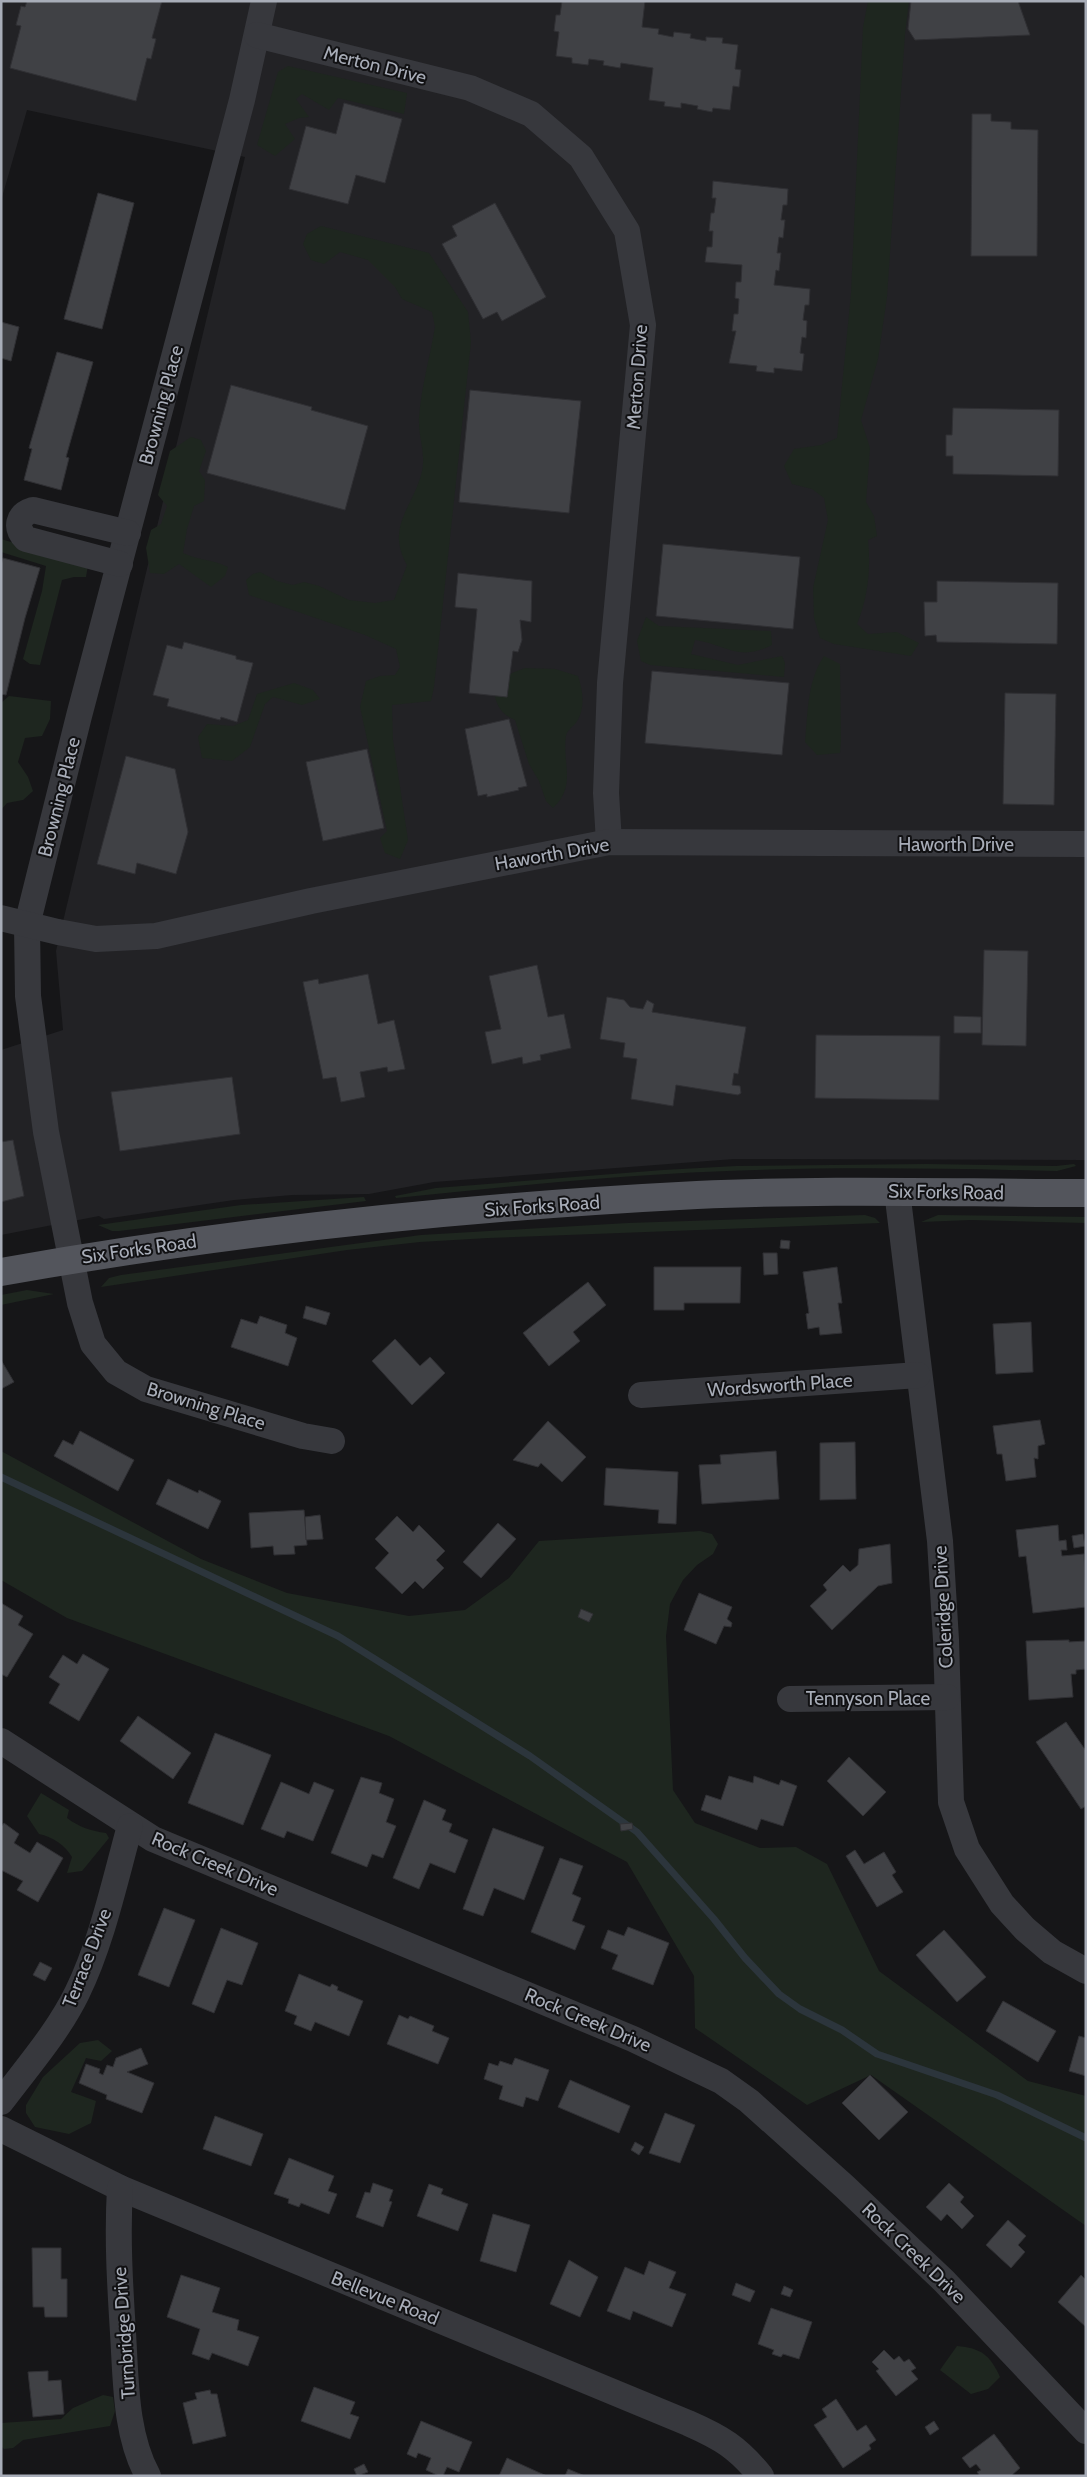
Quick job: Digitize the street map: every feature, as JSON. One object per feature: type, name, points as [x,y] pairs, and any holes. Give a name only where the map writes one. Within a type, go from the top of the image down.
[{"type":"main road","name":"Six Forks Road","points":[[1,1272],[72,1259],[213,1238],[523,1206],[699,1195],[897,1191],[1086,1193]]},
{"type":"street","name":"Browning Place","points":[[264,1],[258,35],[27,925],[28,996],[33,1047],[46,1132],[80,1303],[93,1344],[116,1372],[131,1382],[164,1396],[303,1436],[332,1441]]},
{"type":"street","name":"Merton Drive","points":[[258,35],[470,88],[531,114],[581,157],[627,231],[644,325],[610,683],[606,794],[609,842]]},
{"type":"street","points":[[120,564],[26,539],[10,519],[33,510],[128,533]]},
{"type":"street","name":"Haworth Drive","points":[[1,918],[96,938],[156,936],[298,904],[609,842],[1086,844]]},
{"type":"street","name":"Coleridge Drive","points":[[897,1191],[918,1375],[940,1541],[946,1640],[951,1802],[967,1849],[1002,1904],[1025,1929],[1052,1952],[1086,1971]]},
{"type":"street","name":"Wordsworth Place","points":[[641,1395],[918,1375]]},
{"type":"street","name":"Tennyson Place","points":[[790,1698],[947,1698]]},
{"type":"street","name":"Rock Creek Drive","points":[[1,1740],[130,1826],[171,1847],[633,2039],[721,2081],[749,2101],[838,2181],[944,2281],[1086,2431]]},
{"type":"street","name":"Terrace Drive","points":[[1,2102],[61,2022],[78,1992],[92,1957],[130,1826]]},
{"type":"street","name":"Bellevue Road","points":[[1,2129],[120,2188],[688,2423],[716,2436],[740,2451],[762,2476]]},
{"type":"street","name":"Turnbridge Drive","points":[[120,2188],[118,2249],[127,2388],[133,2432],[142,2466],[148,2476]]},
{"type":"shaded area","points":[[1,1],[1086,1],[1086,1160],[734,1159],[434,1182],[369,1194],[292,1195],[234,1200],[104,1219],[99,1216],[1,1235],[1,1050],[63,1030],[56,951],[245,157],[27,110],[1,201]]},
{"type":"shaded area","points":[[868,1],[909,1],[905,34],[887,297],[878,359],[861,420],[870,448],[866,502],[874,516],[877,536],[868,540],[868,583],[864,604],[857,624],[868,634],[897,632],[919,643],[911,656],[834,644],[820,638],[814,618],[813,588],[828,520],[824,498],[812,489],[792,484],[784,466],[794,449],[821,445],[837,438],[851,293],[863,27]]},
{"type":"shaded area","points":[[288,66],[407,93],[404,114],[338,98],[329,110],[302,94],[296,99],[309,117],[299,118],[285,124],[295,139],[275,156],[257,145],[278,72]]},
{"type":"shaded area","points":[[321,226],[429,253],[468,312],[471,342],[434,687],[431,701],[392,705],[393,740],[408,840],[400,859],[385,853],[380,838],[387,831],[360,707],[366,681],[380,676],[395,675],[400,667],[396,649],[365,635],[249,595],[246,580],[253,574],[260,572],[277,581],[293,585],[304,582],[319,586],[349,600],[375,603],[394,600],[407,565],[401,551],[400,528],[422,471],[423,458],[419,418],[435,327],[432,312],[402,299],[395,287],[368,260],[340,252],[324,264],[311,260],[303,244],[307,234]]},
{"type":"shaded area","points":[[191,437],[201,440],[206,451],[199,471],[205,480],[204,501],[194,506],[187,529],[183,553],[228,567],[225,576],[211,587],[179,564],[164,574],[150,573],[146,548],[151,530],[161,524],[167,506],[158,495],[170,451]]},
{"type":"shaded area","points":[[1,539],[88,565],[86,577],[62,580],[40,665],[30,664],[23,659],[42,591],[46,566],[1,552]]},
{"type":"shaded area","points":[[646,617],[659,626],[771,631],[772,645],[760,650],[750,652],[733,651],[695,640],[691,654],[738,665],[782,656],[785,663],[784,677],[650,665],[641,661],[637,641]]},
{"type":"shaded area","points":[[824,656],[840,664],[841,741],[840,753],[817,755],[805,742],[811,687],[818,666]]},
{"type":"shaded area","points":[[525,668],[555,669],[578,676],[581,688],[581,713],[566,736],[567,783],[560,800],[553,808],[546,801],[539,781],[529,764],[515,720],[502,711],[494,693],[493,687],[512,673]]},
{"type":"shaded area","points":[[294,683],[313,690],[320,699],[302,705],[273,697],[265,704],[250,747],[232,761],[202,758],[198,737],[207,724],[233,726],[248,720],[257,694]]},
{"type":"shaded area","points":[[9,696],[51,701],[50,719],[42,736],[25,738],[18,762],[28,777],[33,791],[23,800],[7,803],[1,810],[1,703]]},
{"type":"shaded area","points":[[927,1164],[1056,1166],[1074,1164],[1076,1166],[1057,1171],[862,1168],[716,1171],[532,1184],[396,1198],[395,1196],[436,1188],[663,1170],[736,1166]]},
{"type":"shaded area","points":[[364,1197],[366,1201],[119,1231],[112,1231],[98,1225],[241,1205]]},
{"type":"shaded area","points":[[865,1215],[875,1218],[880,1223],[420,1242],[347,1250],[101,1287],[109,1278],[121,1275],[421,1235],[628,1223]]},
{"type":"shaded area","points":[[938,1215],[1086,1217],[1086,1223],[971,1220],[921,1222]]},
{"type":"shaded area","points":[[27,1290],[54,1294],[1,1305],[1,1295]]},
{"type":"shaded area","points":[[1,1451],[201,1559],[287,1593],[409,1616],[465,1610],[509,1578],[539,1541],[700,1531],[712,1534],[718,1544],[713,1554],[697,1565],[683,1580],[670,1604],[666,1636],[673,1790],[695,1823],[760,1848],[796,1847],[827,1864],[879,1971],[1028,2081],[1086,2096],[1086,2226],[871,2075],[807,2105],[695,2028],[694,1976],[627,1862],[389,1736],[67,1618],[1,1580]]},
{"type":"shaded area","points":[[41,1793],[69,1810],[67,1818],[76,1824],[106,1833],[109,1838],[82,1871],[67,1873],[72,1857],[58,1842],[39,1834],[27,1816]]},
{"type":"shaded area","points":[[98,2040],[112,2051],[101,2061],[86,2058],[71,2092],[96,2101],[91,2123],[69,2134],[35,2127],[26,2113],[26,2105],[43,2077],[80,2043]]},
{"type":"shaded area","points":[[957,2346],[979,2351],[992,2363],[1000,2377],[988,2389],[971,2394],[940,2370]]},
{"type":"shaded area","points":[[103,2395],[113,2397],[115,2411],[110,2426],[23,2440],[13,2448],[4,2449],[1,2446],[1,2423],[61,2419],[73,2408]]},
{"type":"building","points":[[27,1],[162,1],[152,38],[156,39],[151,59],[147,58],[136,101],[10,68],[21,26],[16,25],[21,6],[25,7]]},
{"type":"building","points":[[562,1],[645,1],[642,27],[659,29],[658,34],[673,37],[674,32],[691,34],[690,38],[706,41],[706,37],[723,38],[722,43],[738,45],[735,69],[741,70],[739,87],[733,86],[730,110],[713,108],[712,112],[697,109],[698,106],[681,103],[681,108],[664,106],[665,102],[649,100],[653,68],[621,63],[620,68],[603,65],[604,61],[589,59],[588,65],[572,63],[572,58],[556,56],[559,32],[554,31],[556,15],[560,15]]},
{"type":"building","points":[[911,1],[1018,1],[1030,35],[915,40],[908,29]]},
{"type":"building","points":[[344,103],[402,119],[385,183],[356,175],[348,204],[289,189],[306,126],[336,134]]},
{"type":"building","points":[[972,114],[991,114],[991,121],[1011,122],[1011,129],[1038,130],[1037,256],[971,256]]},
{"type":"building","points":[[713,181],[788,189],[787,205],[783,205],[781,220],[785,220],[783,238],[779,237],[777,253],[781,253],[779,271],[776,270],[774,285],[810,289],[809,305],[805,305],[803,320],[807,321],[806,338],[802,337],[800,353],[804,354],[802,371],[774,368],[774,373],[756,371],[757,366],[729,363],[736,331],[732,331],[734,314],[738,314],[739,299],[735,298],[736,282],[741,282],[742,265],[705,262],[707,247],[712,247],[713,231],[709,231],[711,213],[714,213],[716,198],[712,198]]},
{"type":"building","points":[[98,193],[134,203],[102,329],[64,319]]},
{"type":"building","points":[[495,203],[546,297],[502,321],[497,312],[483,319],[442,244],[457,236],[452,226]]},
{"type":"building","points":[[1,322],[19,327],[11,361],[1,358]]},
{"type":"building","points":[[57,352],[93,362],[66,457],[69,458],[61,490],[24,480],[32,449],[29,448]]},
{"type":"building","points":[[231,385],[312,407],[311,410],[368,426],[345,510],[207,473]]},
{"type":"building","points":[[470,390],[581,401],[569,513],[459,502]]},
{"type":"building","points":[[953,408],[1059,410],[1058,476],[953,474],[953,456],[946,456],[946,435],[952,435]]},
{"type":"building","points":[[663,544],[800,557],[793,629],[656,616]]},
{"type":"building","points":[[3,558],[40,568],[25,618],[6,695],[1,694],[1,565]]},
{"type":"building","points":[[458,573],[532,581],[531,622],[520,620],[522,640],[518,652],[513,651],[507,697],[469,693],[477,609],[455,607]]},
{"type":"building","points":[[937,581],[1058,583],[1057,644],[937,642],[936,635],[925,636],[924,602],[937,602]]},
{"type":"building","points":[[184,642],[236,656],[236,659],[253,663],[237,722],[221,717],[220,720],[167,706],[169,699],[153,695],[167,645],[182,649]]},
{"type":"building","points":[[652,671],[789,683],[782,755],[645,743]]},
{"type":"building","points":[[1005,693],[1056,694],[1054,805],[1003,804]]},
{"type":"building","points":[[509,719],[527,786],[518,788],[519,790],[487,797],[487,794],[478,796],[465,729]]},
{"type":"building","points":[[367,749],[384,828],[323,841],[306,762]]},
{"type":"building","points":[[126,756],[175,769],[188,832],[176,874],[137,863],[135,874],[97,864]]},
{"type":"building","points":[[984,950],[1028,951],[1026,1046],[982,1045]]},
{"type":"building","points":[[537,965],[548,1017],[564,1014],[571,1048],[540,1055],[541,1060],[523,1064],[522,1057],[492,1064],[485,1032],[501,1029],[489,976]]},
{"type":"building","points":[[368,974],[378,1024],[394,1020],[405,1069],[388,1072],[387,1067],[360,1072],[365,1097],[341,1102],[336,1077],[323,1079],[303,982],[318,979],[319,984]]},
{"type":"building","points":[[607,997],[624,1000],[630,1007],[643,1009],[647,1000],[654,1004],[652,1012],[746,1027],[738,1074],[734,1073],[732,1085],[740,1086],[741,1093],[738,1095],[676,1085],[673,1106],[631,1099],[637,1059],[623,1057],[625,1043],[600,1039]]},
{"type":"building","points":[[954,1016],[981,1017],[981,1033],[954,1033]]},
{"type":"building","points":[[816,1035],[940,1036],[939,1100],[815,1098]]},
{"type":"building","points":[[232,1077],[240,1134],[120,1151],[111,1092]]},
{"type":"building","points":[[13,1140],[24,1196],[1,1202],[1,1142]]},
{"type":"building","points":[[781,1240],[790,1241],[789,1249],[780,1248]]},
{"type":"building","points":[[763,1253],[777,1253],[778,1274],[764,1275]]},
{"type":"building","points":[[654,1267],[741,1267],[740,1303],[684,1303],[684,1310],[654,1310]]},
{"type":"building","points":[[837,1267],[842,1303],[838,1303],[842,1333],[820,1335],[819,1327],[808,1329],[806,1314],[809,1313],[803,1272]]},
{"type":"building","points":[[588,1282],[606,1305],[573,1332],[580,1341],[549,1366],[523,1333]]},
{"type":"building","points":[[306,1306],[330,1313],[326,1325],[303,1318]]},
{"type":"building","points":[[260,1316],[287,1325],[285,1333],[297,1338],[288,1366],[231,1347],[241,1319],[257,1324]]},
{"type":"building","points":[[1031,1322],[1033,1372],[996,1374],[993,1324]]},
{"type":"building","points":[[395,1339],[420,1366],[430,1357],[445,1373],[412,1405],[372,1361]]},
{"type":"building","points":[[1,1360],[14,1382],[1,1389]]},
{"type":"building","points":[[1040,1420],[1045,1444],[1038,1446],[1038,1459],[1034,1458],[1036,1477],[1006,1481],[1002,1454],[997,1454],[993,1426]]},
{"type":"building","points":[[548,1421],[586,1457],[562,1482],[541,1463],[538,1467],[513,1460]]},
{"type":"building","points":[[80,1431],[134,1460],[118,1491],[54,1456],[63,1440],[73,1445]]},
{"type":"building","points":[[855,1442],[856,1499],[820,1500],[820,1443]]},
{"type":"building","points":[[776,1451],[779,1499],[702,1504],[699,1465],[721,1464],[720,1455]]},
{"type":"building","points":[[606,1468],[678,1472],[676,1524],[658,1523],[659,1510],[604,1505]]},
{"type":"building","points":[[168,1479],[198,1493],[199,1490],[221,1501],[208,1529],[156,1504]]},
{"type":"building","points":[[304,1510],[307,1545],[294,1546],[295,1554],[274,1555],[273,1546],[251,1548],[249,1513]]},
{"type":"building","points":[[320,1515],[323,1539],[306,1540],[305,1517]]},
{"type":"building","points":[[397,1516],[413,1532],[419,1525],[445,1551],[436,1560],[444,1568],[423,1589],[415,1581],[402,1594],[375,1568],[389,1553],[375,1539]]},
{"type":"building","points":[[498,1523],[516,1539],[481,1578],[463,1562]]},
{"type":"building","points":[[1058,1525],[1059,1541],[1066,1540],[1067,1550],[1061,1550],[1062,1556],[1084,1554],[1086,1607],[1033,1613],[1026,1556],[1019,1557],[1016,1530]]},
{"type":"building","points":[[1083,1534],[1085,1546],[1074,1548],[1072,1536]]},
{"type":"building","points":[[890,1544],[892,1583],[878,1586],[832,1630],[810,1606],[827,1590],[823,1585],[843,1565],[850,1572],[858,1565],[859,1549]]},
{"type":"building","points":[[699,1593],[732,1607],[727,1619],[732,1623],[731,1627],[724,1626],[716,1644],[684,1630]]},
{"type":"building","points":[[1,1603],[23,1616],[18,1625],[33,1634],[7,1677],[1,1674]]},
{"type":"building","points":[[581,1609],[593,1614],[589,1622],[578,1617]]},
{"type":"building","points":[[1069,1640],[1069,1642],[1086,1641],[1086,1669],[1076,1670],[1076,1674],[1071,1674],[1073,1697],[1029,1700],[1026,1641]]},
{"type":"building","points":[[83,1654],[109,1669],[79,1721],[49,1703],[60,1684],[49,1677],[63,1655],[77,1664]]},
{"type":"building","points":[[138,1716],[191,1753],[173,1779],[120,1741]]},
{"type":"building","points":[[1066,1722],[1086,1751],[1086,1806],[1081,1809],[1036,1742]]},
{"type":"building","points":[[215,1733],[271,1755],[243,1825],[188,1803]]},
{"type":"building","points":[[849,1757],[886,1792],[863,1816],[827,1781]]},
{"type":"building","points":[[729,1776],[753,1783],[754,1776],[779,1785],[781,1780],[797,1786],[783,1826],[761,1819],[757,1830],[701,1810],[706,1795],[721,1800]]},
{"type":"building","points":[[361,1777],[382,1783],[379,1793],[394,1799],[386,1822],[396,1826],[383,1858],[372,1854],[367,1867],[331,1853]]},
{"type":"building","points":[[281,1782],[309,1794],[314,1782],[334,1790],[313,1841],[287,1831],[284,1838],[261,1829]]},
{"type":"building","points":[[424,1800],[446,1810],[442,1820],[452,1824],[449,1832],[468,1840],[455,1873],[430,1863],[419,1889],[393,1878]]},
{"type":"building","points":[[4,1823],[19,1834],[14,1843],[30,1853],[37,1842],[63,1858],[38,1902],[17,1890],[23,1881],[1,1870],[1,1827]]},
{"type":"building","points":[[632,1823],[633,1829],[621,1831],[620,1824]]},
{"type":"building","points":[[493,1828],[544,1847],[524,1900],[494,1888],[483,1916],[463,1909]]},
{"type":"building","points":[[855,1850],[864,1864],[884,1852],[896,1872],[892,1875],[903,1892],[877,1907],[846,1856]]},
{"type":"building","points":[[560,1858],[583,1866],[572,1894],[581,1898],[572,1921],[585,1926],[575,1950],[531,1932]]},
{"type":"building","points":[[164,1908],[195,1920],[169,1987],[138,1975]]},
{"type":"building","points":[[628,1927],[669,1943],[653,1985],[612,1969],[618,1955],[601,1948],[608,1930],[624,1936]]},
{"type":"building","points":[[221,1928],[258,1943],[242,1985],[227,1980],[214,2013],[192,2004]]},
{"type":"building","points":[[944,1930],[986,1977],[957,2002],[916,1955]]},
{"type":"building","points":[[40,1962],[52,1968],[45,1981],[33,1975]]},
{"type":"building","points":[[299,1974],[330,1987],[332,1984],[338,1987],[337,1990],[363,2001],[349,2036],[315,2022],[311,2031],[294,2024],[297,2016],[285,2011]]},
{"type":"building","points":[[1003,2001],[1056,2031],[1038,2062],[986,2031]]},
{"type":"building","points":[[399,2015],[408,2019],[410,2016],[434,2026],[432,2031],[449,2038],[438,2064],[387,2044]]},
{"type":"building","points":[[1079,2036],[1086,2038],[1086,2076],[1069,2071]]},
{"type":"building","points":[[141,2048],[148,2064],[127,2072],[154,2083],[142,2113],[106,2099],[107,2095],[79,2083],[86,2064],[100,2069],[99,2073],[103,2075],[107,2065],[113,2067],[116,2058]]},
{"type":"building","points":[[515,2058],[549,2070],[538,2101],[526,2097],[523,2107],[499,2099],[503,2086],[484,2079],[489,2063],[498,2066],[500,2061],[512,2065]]},
{"type":"building","points":[[870,2075],[908,2112],[879,2140],[842,2103]]},
{"type":"building","points":[[570,2080],[630,2106],[619,2133],[558,2107]]},
{"type":"building","points":[[665,2113],[695,2125],[680,2163],[649,2153]]},
{"type":"building","points":[[215,2116],[263,2134],[251,2166],[203,2149]]},
{"type":"building","points":[[635,2142],[644,2147],[639,2155],[631,2150]]},
{"type":"building","points":[[289,2158],[334,2176],[328,2191],[337,2194],[329,2214],[301,2203],[299,2207],[288,2203],[289,2199],[274,2194]]},
{"type":"building","points":[[373,2183],[393,2190],[389,2201],[392,2202],[383,2227],[356,2217],[365,2192],[370,2193]]},
{"type":"building","points":[[949,2183],[964,2197],[960,2202],[974,2216],[962,2229],[947,2214],[941,2221],[926,2207]]},
{"type":"building","points":[[429,2184],[443,2189],[441,2194],[468,2204],[458,2231],[417,2216]]},
{"type":"building","points":[[493,2214],[530,2225],[516,2272],[480,2261]]},
{"type":"building","points":[[1008,2220],[1026,2236],[1018,2245],[1025,2252],[1011,2268],[986,2245]]},
{"type":"building","points":[[32,2248],[61,2248],[61,2279],[67,2279],[67,2317],[45,2317],[44,2307],[33,2307]]},
{"type":"building","points":[[569,2260],[598,2277],[580,2317],[550,2304]]},
{"type":"building","points":[[649,2261],[676,2272],[669,2288],[686,2294],[672,2327],[633,2311],[630,2320],[607,2311],[625,2267],[644,2275]]},
{"type":"building","points":[[181,2275],[220,2288],[212,2312],[239,2320],[237,2330],[259,2337],[248,2366],[212,2353],[209,2360],[192,2354],[200,2329],[167,2317]]},
{"type":"building","points":[[1081,2275],[1086,2280],[1086,2327],[1058,2302]]},
{"type":"building","points":[[736,2283],[755,2291],[750,2302],[732,2295]]},
{"type":"building","points":[[784,2286],[793,2290],[790,2297],[781,2294]]},
{"type":"building","points":[[771,2308],[812,2322],[799,2359],[783,2354],[781,2357],[772,2354],[774,2350],[758,2344]]},
{"type":"building","points":[[884,2350],[894,2360],[899,2356],[904,2362],[909,2359],[916,2368],[911,2371],[918,2379],[896,2396],[876,2371],[879,2369],[872,2362]]},
{"type":"building","points":[[48,2371],[48,2381],[61,2380],[64,2414],[33,2417],[28,2372]]},
{"type":"building","points":[[314,2387],[355,2402],[350,2414],[359,2417],[350,2439],[301,2421]]},
{"type":"building","points":[[210,2390],[211,2394],[217,2394],[226,2436],[193,2444],[183,2403],[197,2399],[195,2393]]},
{"type":"building","points":[[836,2399],[857,2431],[866,2425],[876,2440],[869,2445],[871,2449],[843,2468],[814,2425],[827,2417],[822,2409]]},
{"type":"building","points":[[421,2421],[472,2442],[459,2472],[447,2467],[443,2476],[439,2476],[426,2470],[431,2458],[418,2453],[416,2458],[407,2454]]},
{"type":"building","points":[[934,2421],[939,2429],[930,2435],[925,2427]]},
{"type":"building","points":[[994,2434],[1020,2468],[1011,2476],[980,2476],[977,2472],[981,2470],[976,2464],[970,2468],[962,2458]]},
{"type":"building","points":[[507,2458],[540,2473],[547,2476],[499,2476]]},
{"type":"building","points":[[364,2464],[368,2472],[357,2476],[354,2469]]},
{"type":"building","points":[[568,2469],[585,2476],[565,2476]]},
{"type":"waterway","points":[[1,1477],[338,1636],[530,1756],[637,1832],[714,1919],[745,1958],[779,1994],[800,2009],[842,2030],[877,2054],[997,2095],[1086,2138]]}]
